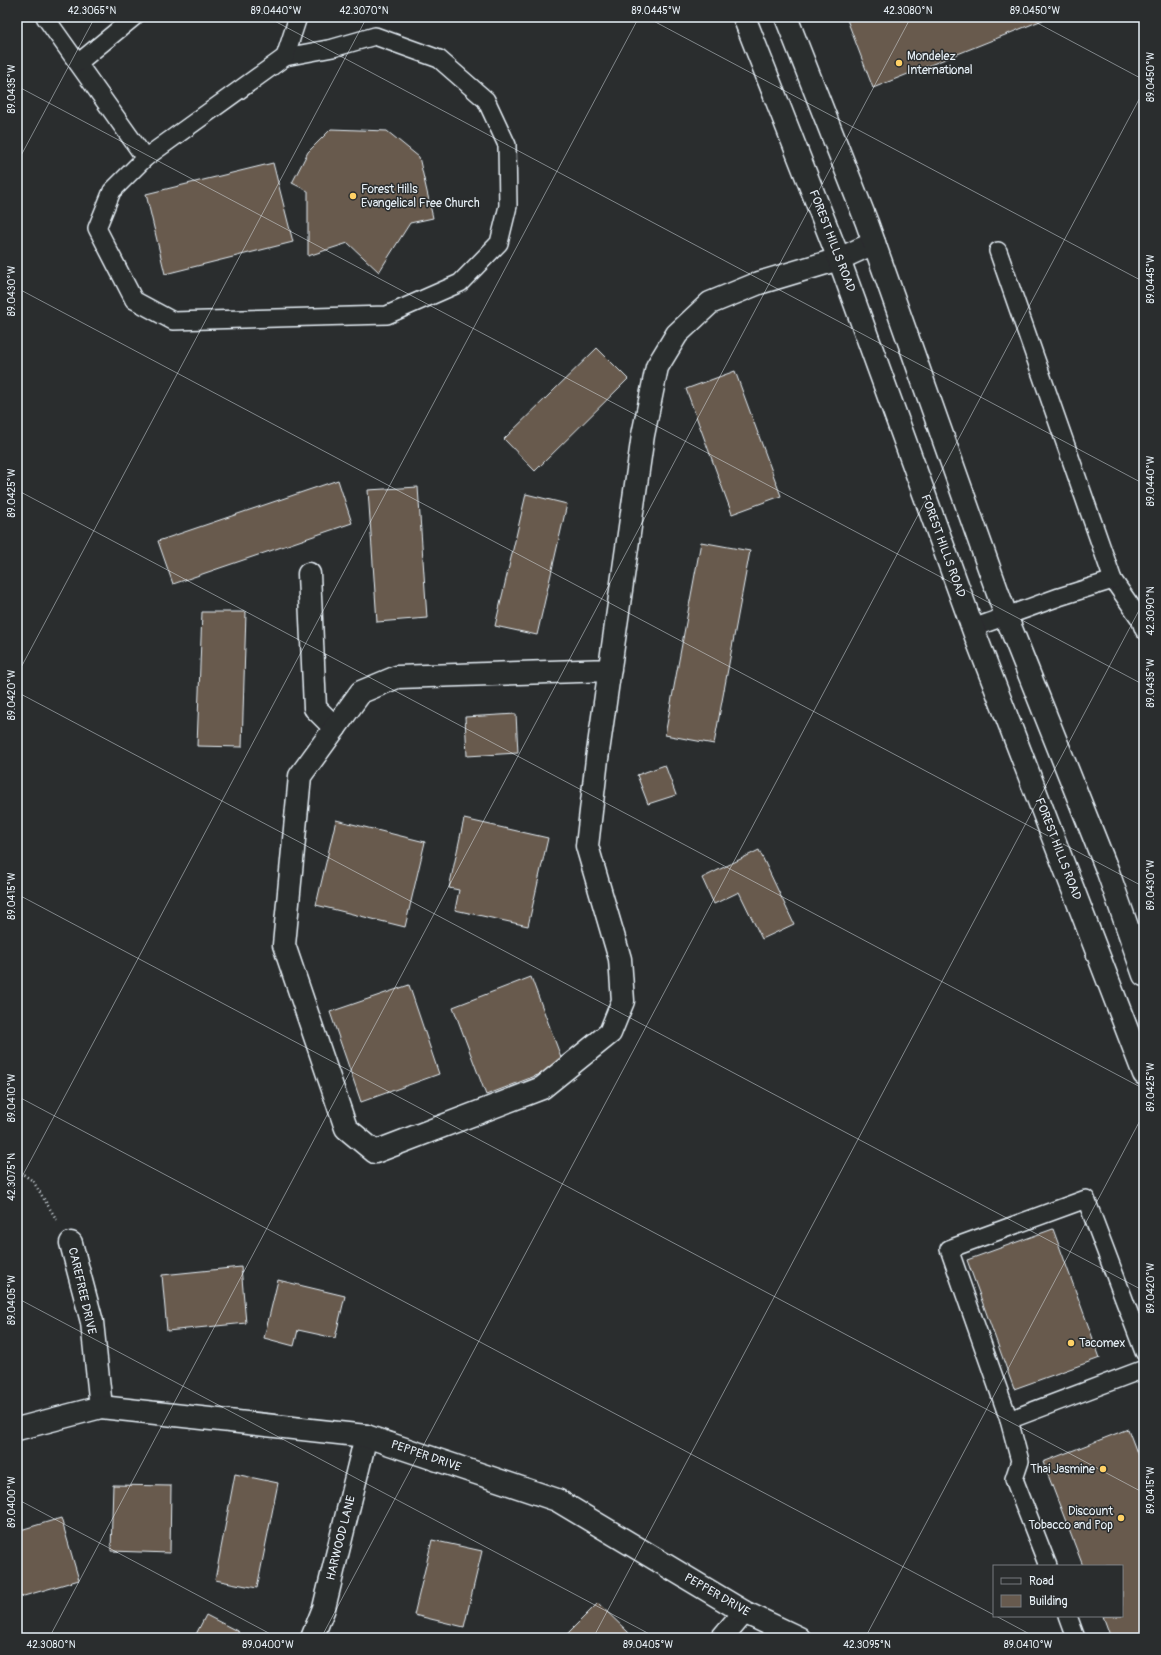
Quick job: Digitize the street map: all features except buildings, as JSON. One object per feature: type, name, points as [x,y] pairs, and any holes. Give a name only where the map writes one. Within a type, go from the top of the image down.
[{"type":"street","name":"FOREST HILLS ROAD","points":[[744,17],[839,259],[973,628],[1144,1074]]},
{"type":"street","points":[[786,17],[874,243],[1006,616],[1108,872],[1144,975]]},
{"type":"street","points":[[610,670],[397,677],[361,692],[300,776],[284,945],[346,1128],[375,1152],[542,1088],[610,1033],[622,1001],[620,959],[587,846],[643,435],[657,367],[677,334],[710,303],[759,283],[839,259],[874,243]]},
{"type":"street","points":[[309,574],[315,708],[335,728]]},
{"type":"street","name":"CAREFREE DRIVE","points":[[72,1243],[92,1322],[101,1407]]},
{"type":"street","name":"PEPPER DRIVE","points":[[17,1429],[101,1407],[366,1436],[557,1500],[744,1612],[799,1638]]},
{"type":"street","name":"HARWOOD LANE","points":[[312,1638],[324,1608],[366,1436]]},
{"type":"street","points":[[722,1638],[744,1612]]},
{"type":"street","points":[[738,1638],[744,1612]]},
{"type":"lane","points":[[45,17],[144,158]]},
{"type":"lane","points":[[78,63],[134,17]]},
{"type":"lane","points":[[285,57],[298,17]]},
{"type":"lane","points":[[375,36],[439,59],[486,100],[507,145],[508,206],[499,243],[460,283],[387,315],[172,321],[134,300],[97,228],[112,191],[144,158],[285,57],[333,48],[375,36]]},
{"type":"lane","points":[[998,251],[1113,580],[1140,618],[1144,630]]},
{"type":"lane","points":[[973,628],[1059,597],[1113,580]]},
{"type":"lane","points":[[1048,1565],[1014,1479],[1020,1461],[1008,1420],[949,1249],[1086,1199],[1144,1352]]},
{"type":"lane","points":[[1008,1420],[1144,1369]]},
{"type":"lane","points":[[1068,1617],[1076,1638]]},
{"type":"path","name":"CAREFREE DRIVE","points":[[17,1170],[33,1181],[72,1243]]},
{"type":"place","name":"Mondelez International","points":[[899,63]]},
{"type":"place","name":"Forest Hills Evangelical Free Church","points":[[353,196]]},
{"type":"place","name":"Tacomex","points":[[1071,1343]]},
{"type":"place","name":"Thai Jasmine","points":[[1103,1469]]},
{"type":"place","name":"Discount Tobacco and Pop","points":[[1121,1518]]}]
